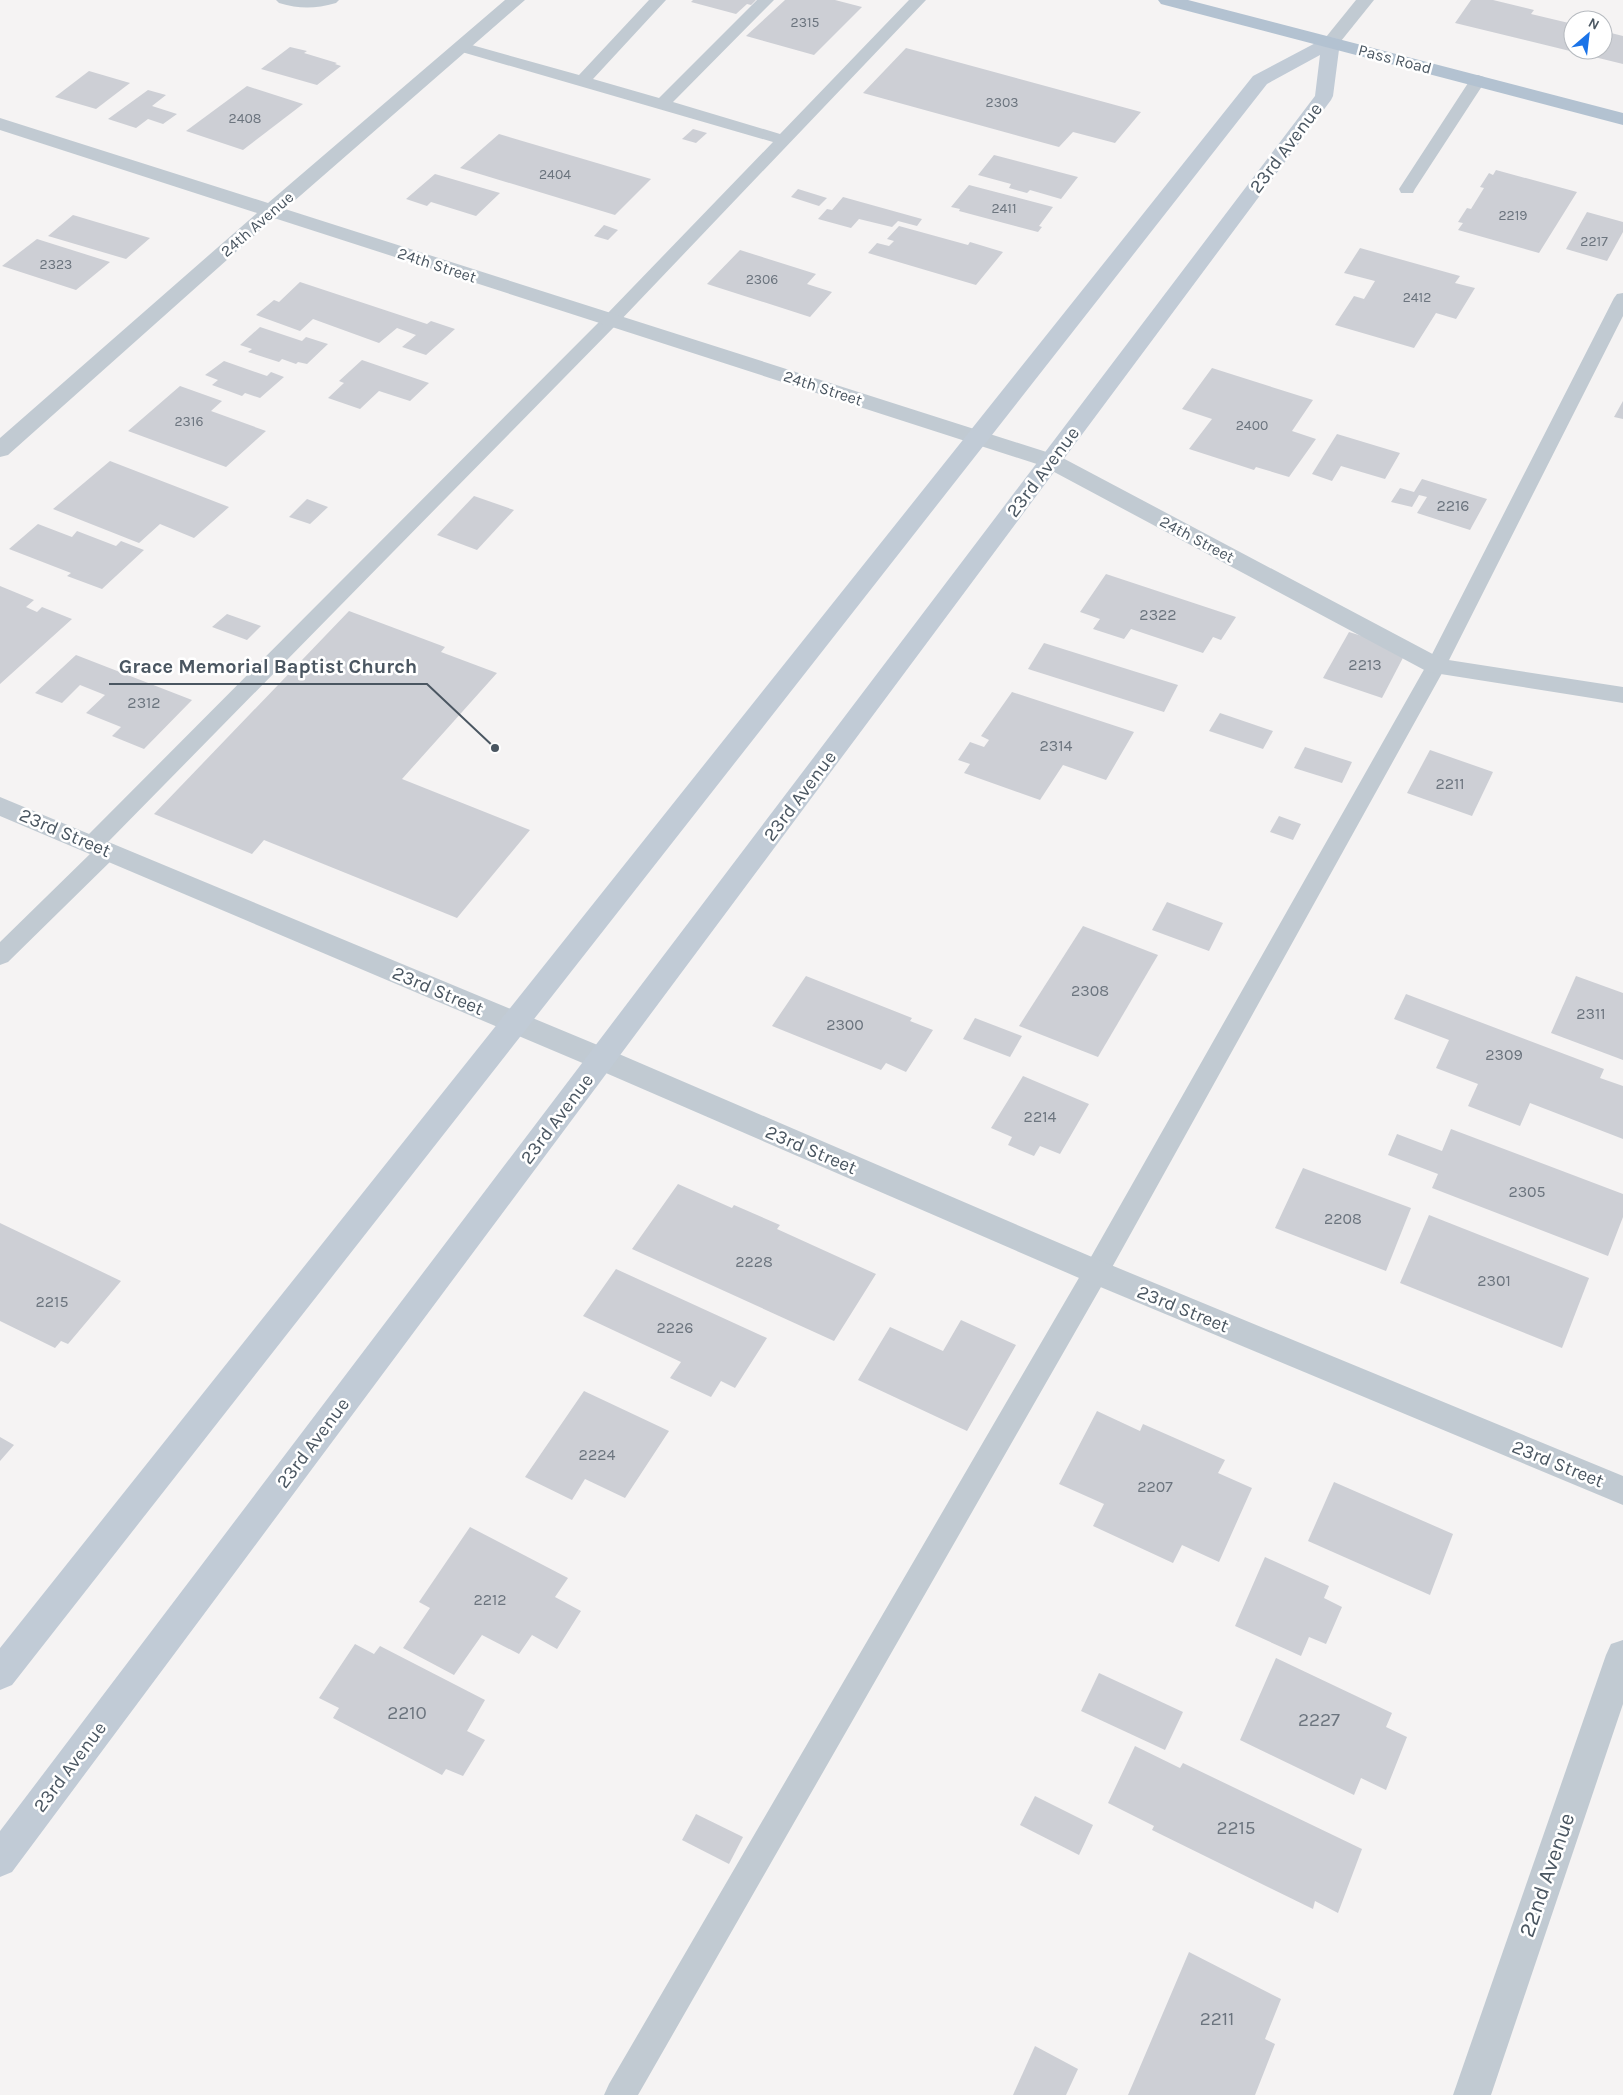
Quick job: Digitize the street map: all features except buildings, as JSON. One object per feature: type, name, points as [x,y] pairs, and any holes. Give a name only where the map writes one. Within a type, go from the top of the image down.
[{"type":"main road","name":"Pass Road","points":[[1167,0],[1623,119]]},
{"type":"street","name":"24th Avenue","points":[[0,450],[270,212],[516,0]]},
{"type":"street","points":[[0,1674],[1260,80],[1331,42],[1365,0]]},
{"type":"street","name":"23rd Avenue","points":[[0,1860],[1324,96],[1331,42]]},
{"type":"street","name":"24th Street","points":[[0,124],[1051,461],[1436,666],[1623,695]]},
{"type":"street","name":"23rd Street","points":[[0,806],[602,1059],[1096,1272],[1623,1491]]},
{"type":"street","name":"22nd Avenue","points":[[1472,2095],[1623,1655]]},
{"type":"lane","points":[[284,0],[300,4],[331,0]]},
{"type":"lane","points":[[582,81],[658,0]]},
{"type":"lane","points":[[662,104],[766,0]]},
{"type":"lane","points":[[0,956],[100,848],[918,0]]},
{"type":"lane","points":[[461,47],[784,140]]},
{"type":"lane","points":[[1407,189],[1478,80]]},
{"type":"lane","points":[[620,2095],[1096,1272],[1436,666],[1623,298]]},
{"type":"place","name":"Grace Memorial Baptist Church","points":[[495,748]]}]
